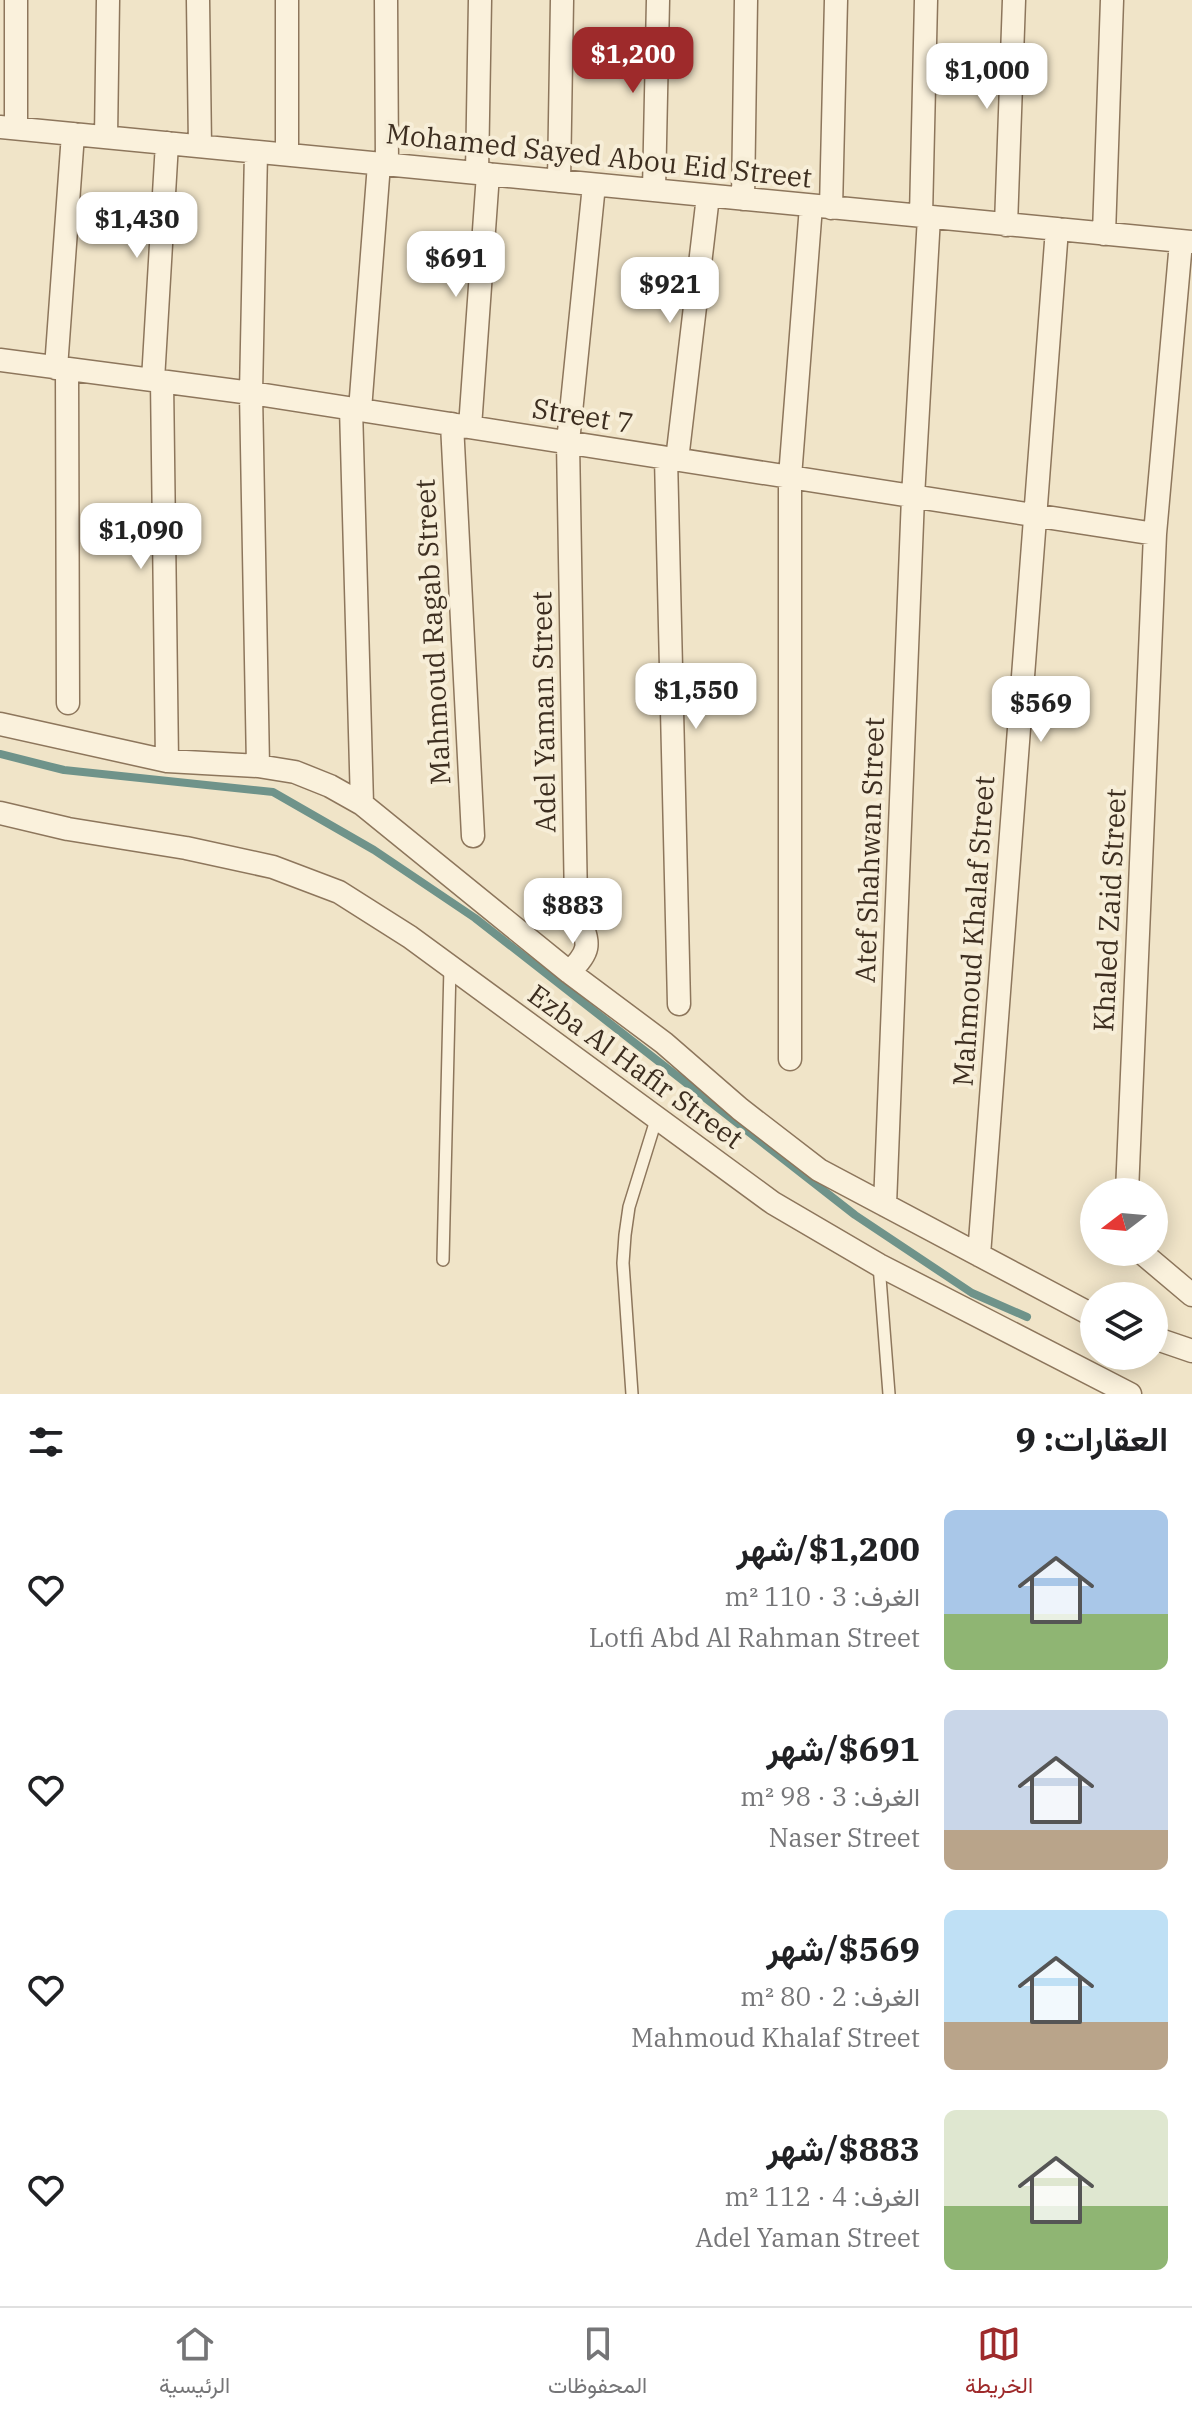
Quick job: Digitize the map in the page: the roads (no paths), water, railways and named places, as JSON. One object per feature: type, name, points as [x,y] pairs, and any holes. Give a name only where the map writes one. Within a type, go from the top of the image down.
[{"type":"street","points":[[8,127],[16,0]]},
{"type":"street","points":[[106,137],[108,0]]},
{"type":"street","points":[[198,0],[200,146]]},
{"type":"street","points":[[287,0],[287,154]]},
{"type":"street","points":[[362,804],[355,409],[383,164],[386,0]]},
{"type":"street","name":"Mahmoud Ragab Street","points":[[473,836],[461,426],[482,174],[480,0]]},
{"type":"street","points":[[559,181],[562,0]]},
{"type":"street","points":[[654,190],[658,0]]},
{"type":"street","points":[[743,199],[746,0]]},
{"type":"street","points":[[790,1059],[790,477],[821,207],[836,0]]},
{"type":"street","name":"Atef Shahwan Street","points":[[885,1205],[925,217],[926,0]]},
{"type":"street","points":[[1006,225],[1014,0]]},
{"type":"street","points":[[1104,234],[1112,0]]},
{"type":"street","name":"Mohamed Sayed Abou Eid Street","points":[[8,127],[1186,242]]},
{"type":"street","points":[[68,703],[62,368],[73,134]]},
{"type":"street","points":[[167,143],[158,381],[167,761]]},
{"type":"street","points":[[256,152],[251,393],[258,766]]},
{"type":"street","points":[[568,442],[594,185]]},
{"type":"street","points":[[679,1004],[672,459],[708,196]]},
{"type":"street","name":"Mahmoud Khalaf Street","points":[[979,1255],[1057,229]]},
{"type":"street","name":"Khaled Zaid Street","points":[[1128,1178],[1155,534],[1186,242]]},
{"type":"street","name":"Street 7","points":[[0,360],[251,393],[1155,534]]},
{"type":"street","name":"Adel Yaman Street","points":[[568,442],[576,904],[588,948],[583,959],[569,972]]},
{"type":"street","name":"Ezba Al Hafir Street","points":[[0,724],[167,761],[258,766],[295,772],[330,786],[362,804],[819,1170],[1080,1309]]},
{"type":"street","name":"Ezba Al Hafir Street","points":[[0,813],[68,829],[186,848],[273,867],[339,892],[410,937],[773,1203],[879,1265],[1130,1394]]},
{"type":"street","points":[[1158,1266],[1192,1295]]},
{"type":"street","points":[[1168,1343],[1192,1351]]},
{"type":"lane","points":[[443,1260],[450,966]]},
{"type":"lane","points":[[632,1394],[623,1263],[625,1235],[629,1207],[656,1120]]},
{"type":"lane","points":[[879,1265],[889,1394]]},
{"type":"waterway","points":[[0,754],[64,770],[273,792],[374,850],[475,918],[855,1215],[972,1293],[1027,1317]]}]
